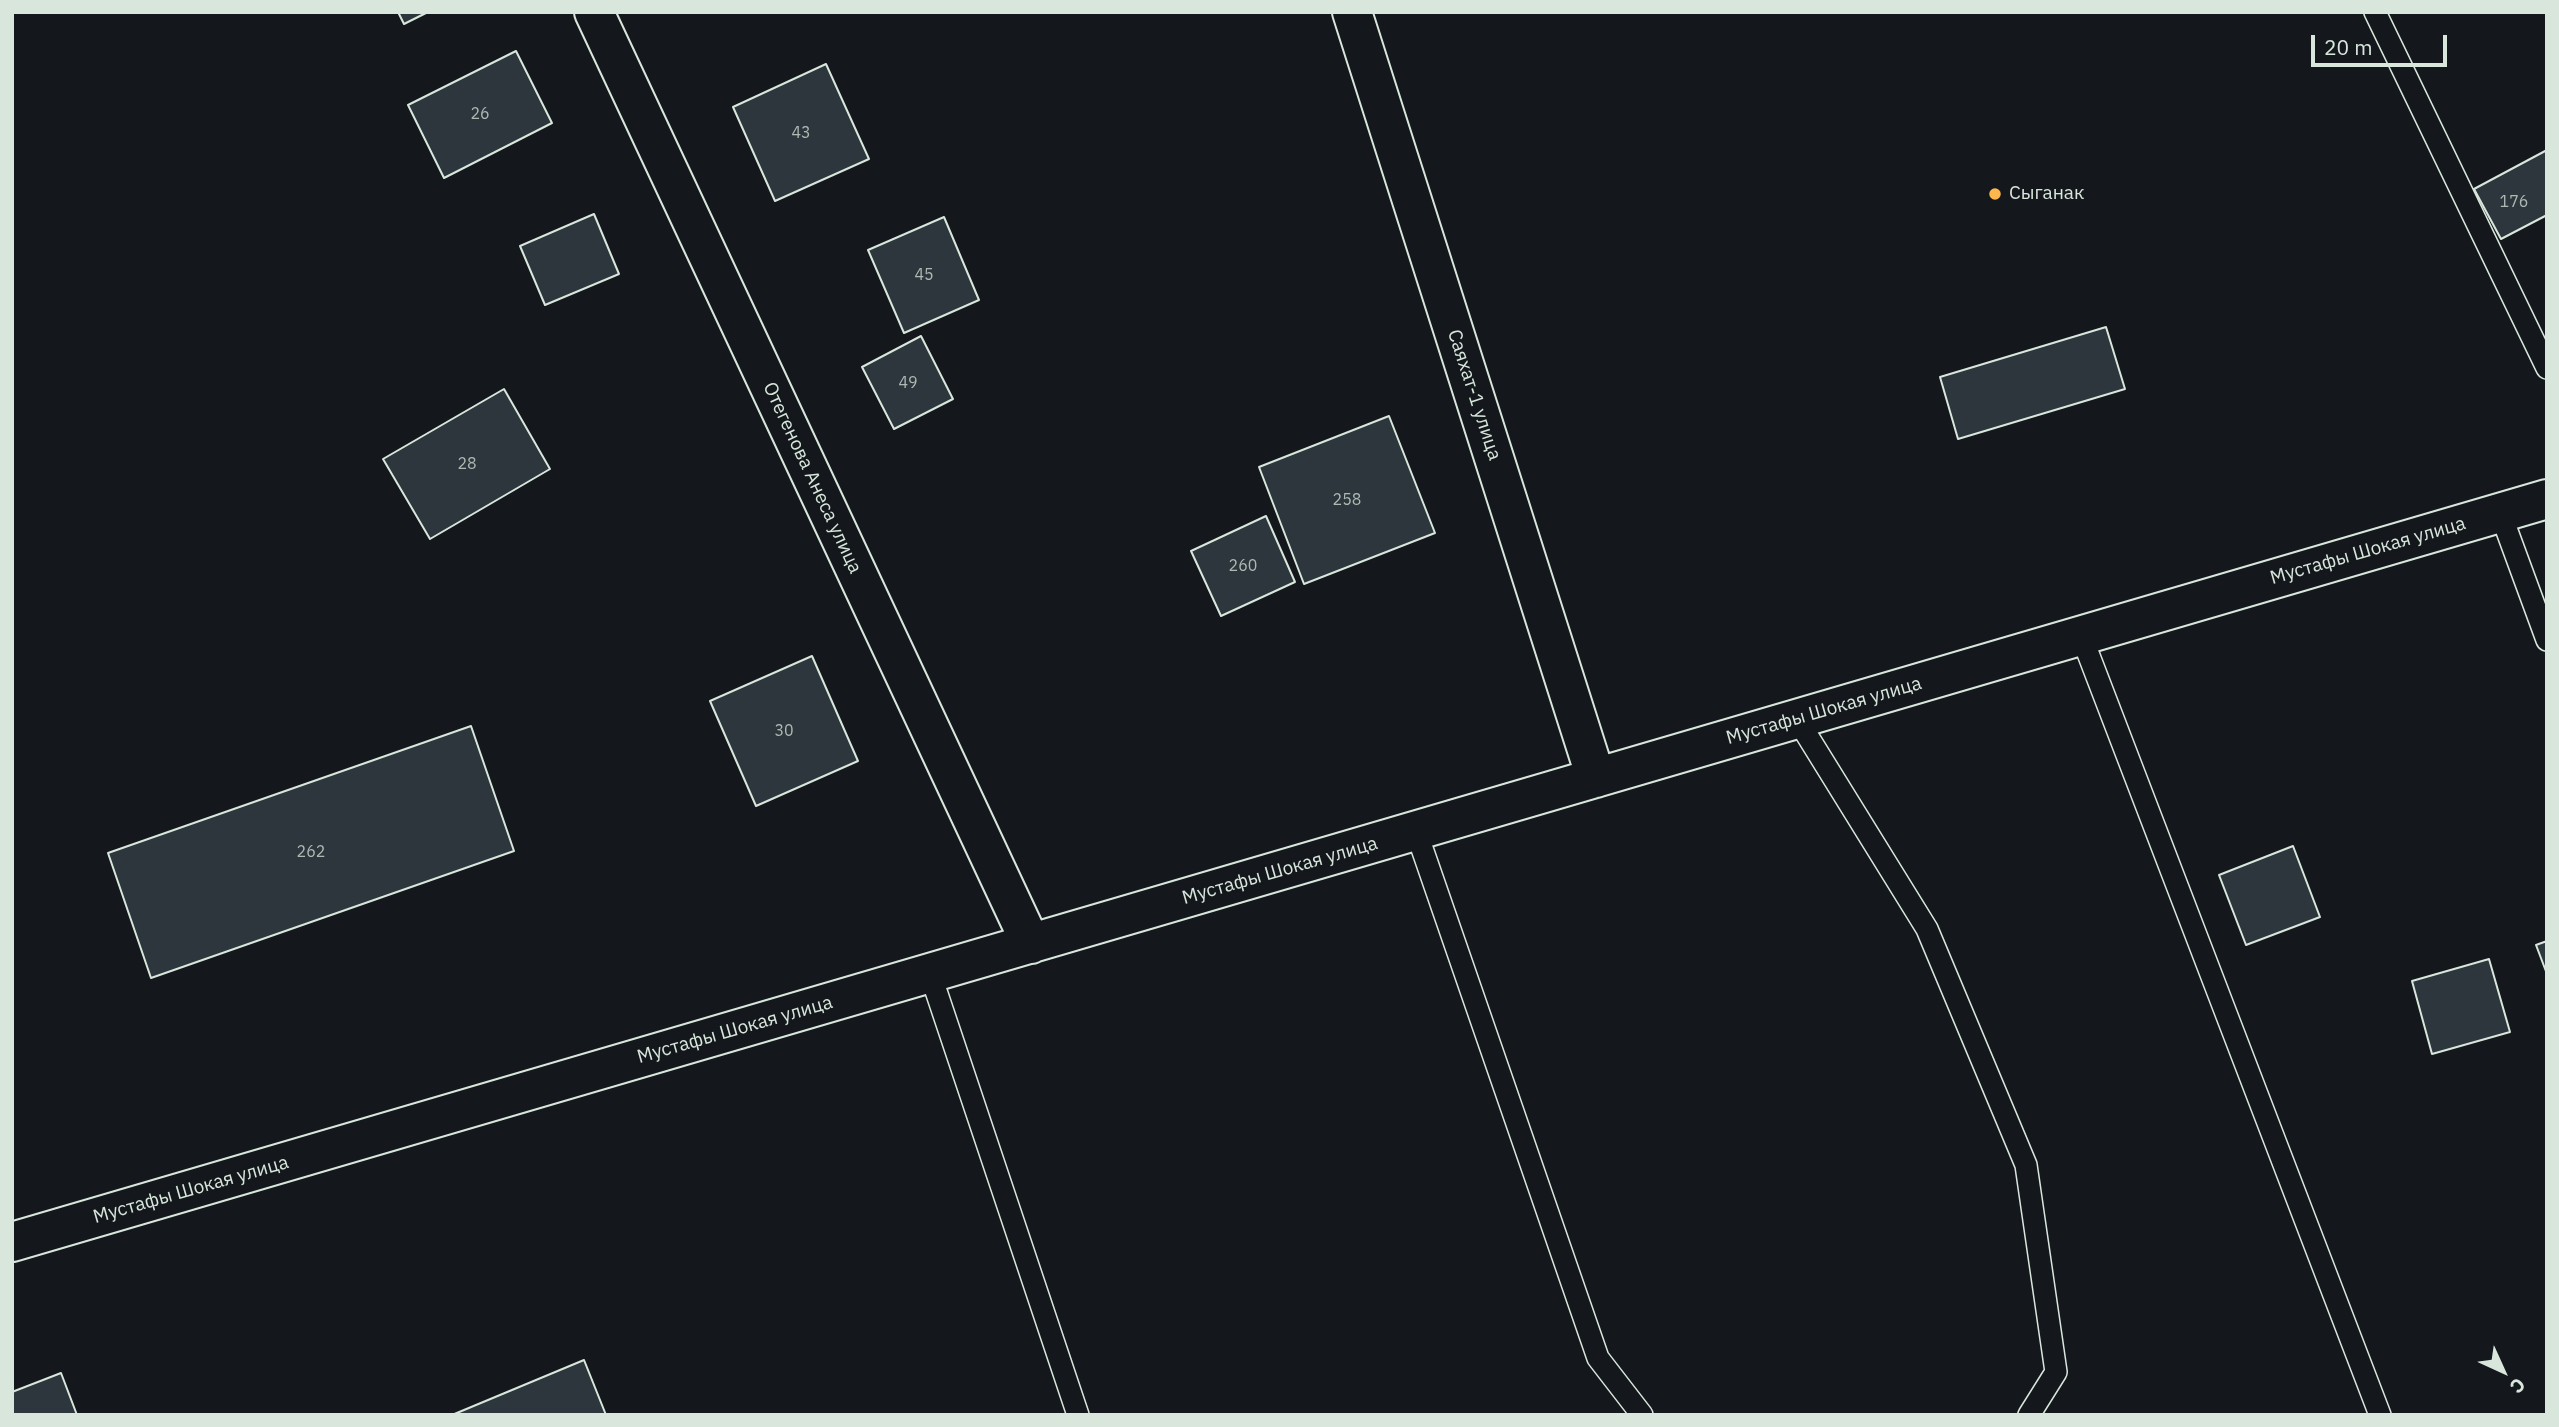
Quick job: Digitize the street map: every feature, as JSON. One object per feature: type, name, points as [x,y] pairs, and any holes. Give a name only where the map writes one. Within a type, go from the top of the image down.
[{"type":"street","name":"Отегенова Анеса улица","points":[[594,12],[1031,944]]},
{"type":"street","name":"Саяхат-1 улица","points":[[1352,12],[1596,779]]},
{"type":"street","name":"Мустафы Шокая улица","points":[[12,1242],[2547,499]]},
{"type":"lane","points":[[2375,12],[2547,368]]},
{"type":"lane","points":[[2500,512],[2547,640]]},
{"type":"lane","points":[[2081,635],[2380,1415]]},
{"type":"lane","points":[[1797,719],[1927,929],[2026,1165],[2056,1372],[2029,1415]]},
{"type":"lane","points":[[1416,831],[1598,1357],[1642,1415]]},
{"type":"lane","points":[[930,973],[1078,1415]]},
{"type":"building","points":[[398,12],[428,12],[404,24]]},
{"type":"building","points":[[516,51],[552,123],[444,178],[408,105]]},
{"type":"building","points":[[826,64],[869,159],[775,201],[733,107]]},
{"type":"building","points":[[2547,150],[2547,215],[2501,239],[2474,189]]},
{"type":"building","points":[[594,214],[619,274],[545,305],[520,246]]},
{"type":"building","points":[[944,217],[979,300],[904,333],[868,250]]},
{"type":"building","points":[[2106,327],[2125,389],[1958,439],[1940,377]]},
{"type":"building","points":[[921,336],[953,399],[894,429],[862,367]]},
{"type":"building","points":[[504,389],[550,469],[430,539],[383,459]]},
{"type":"building","points":[[1389,416],[1435,533],[1304,584],[1259,467]]},
{"type":"building","points":[[1266,516],[1295,582],[1221,616],[1191,551]]},
{"type":"building","points":[[812,656],[858,761],[756,806],[710,701]]},
{"type":"building","points":[[471,726],[514,851],[151,978],[108,853]]},
{"type":"building","points":[[2293,846],[2320,917],[2246,945],[2219,875]]},
{"type":"building","points":[[2547,941],[2547,974],[2536,945]]},
{"type":"building","points":[[2489,959],[2510,1032],[2432,1054],[2412,981]]},
{"type":"building","points":[[584,1360],[606,1415],[452,1415]]},
{"type":"building","points":[[61,1373],[77,1415],[12,1415],[12,1392]]},
{"type":"place","name":"Сыганак","points":[[1995,194]]}]
